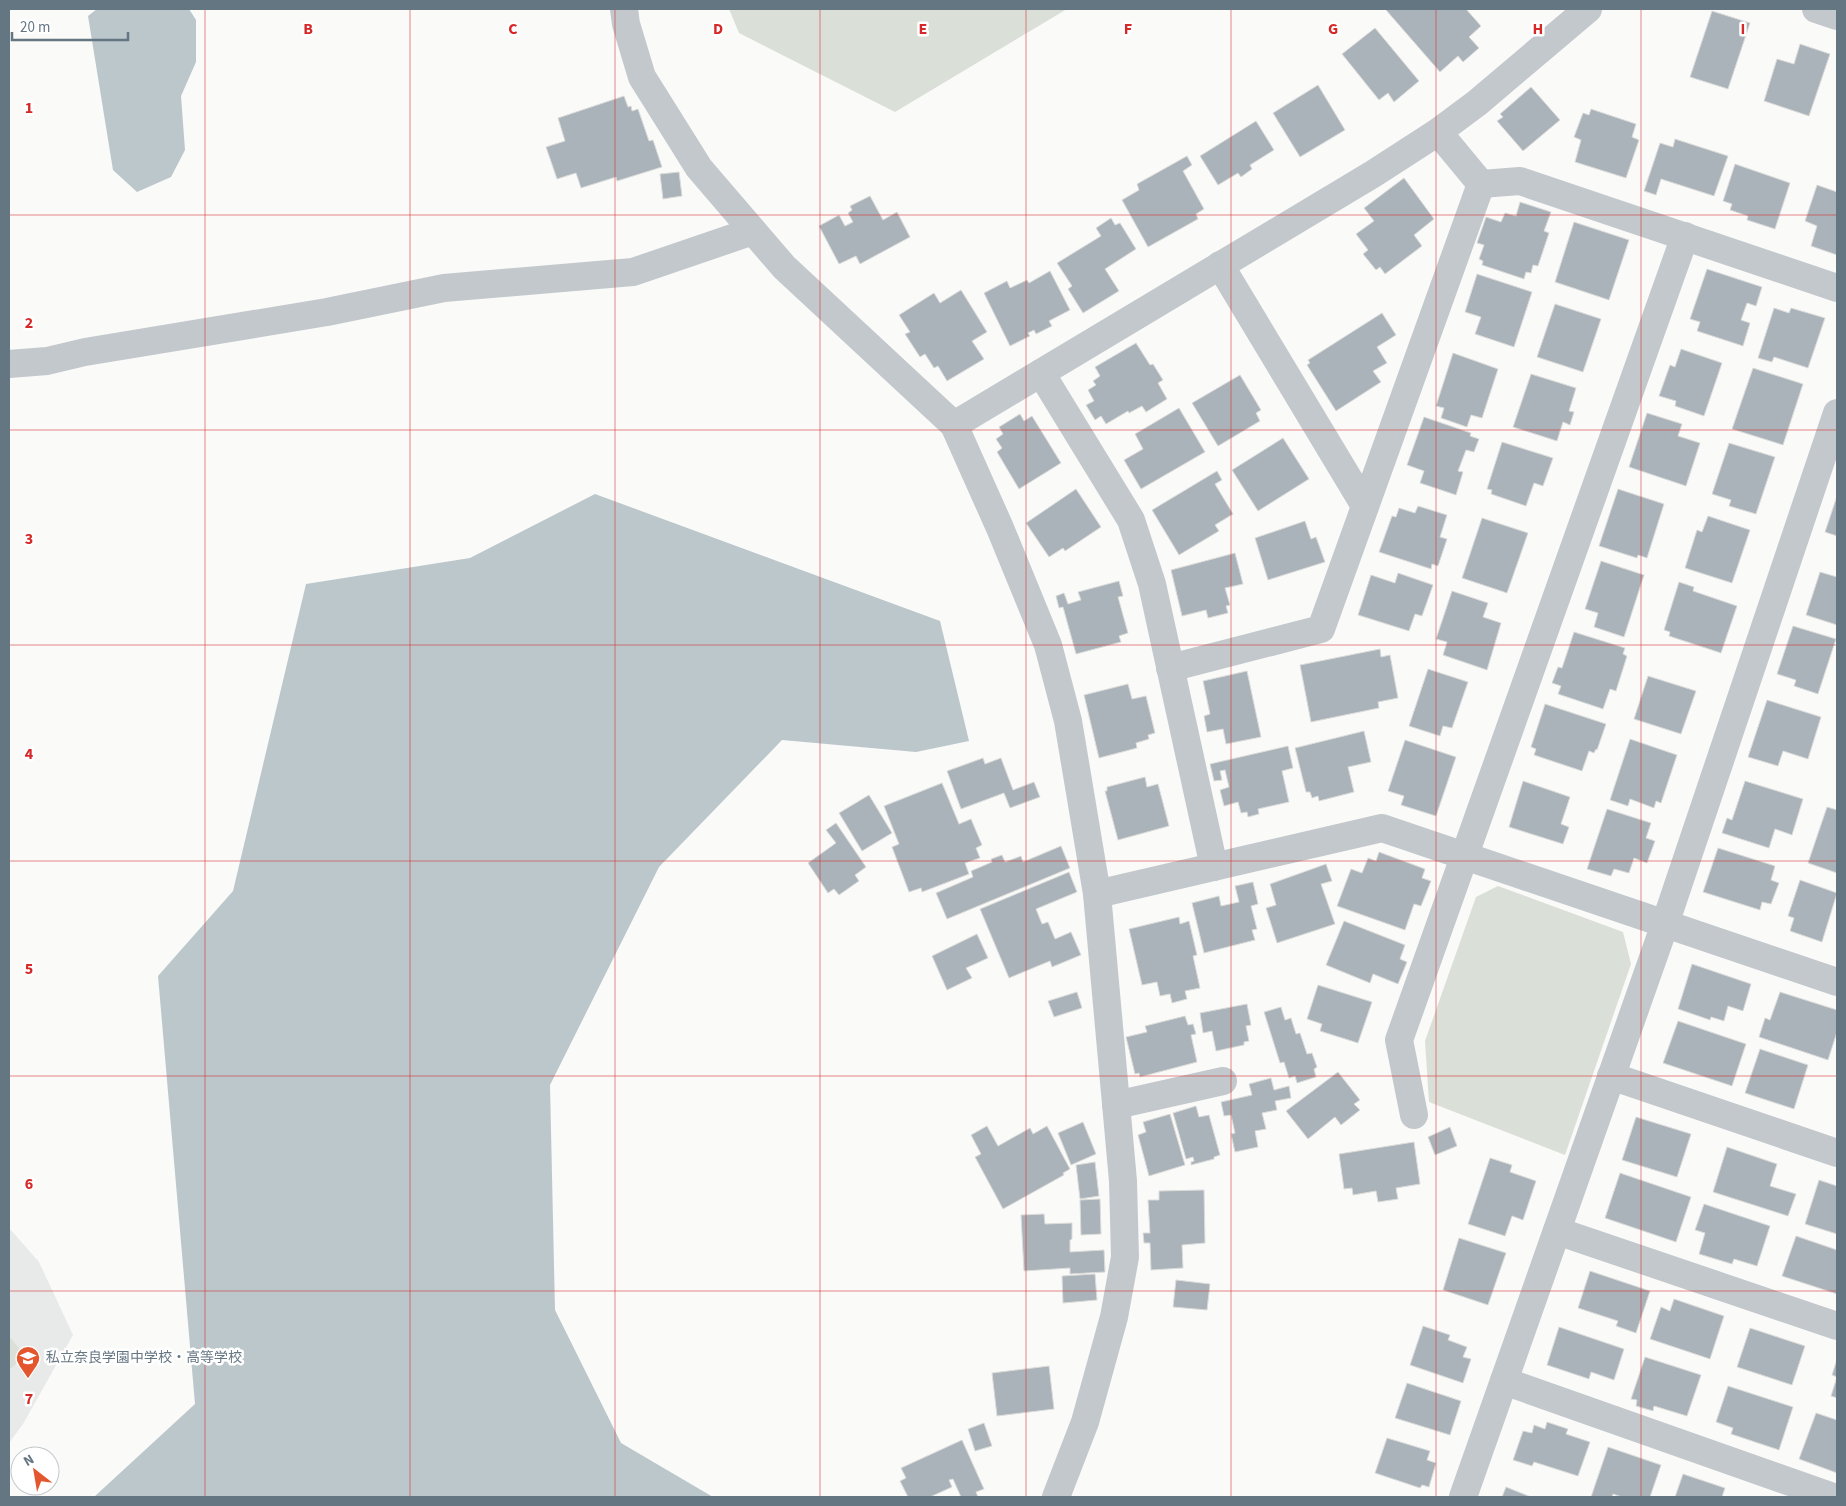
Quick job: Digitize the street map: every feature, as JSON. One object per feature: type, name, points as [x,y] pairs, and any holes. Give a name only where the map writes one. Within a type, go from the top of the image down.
[{"type":"street","points":[[624,9],[626,24],[642,77],[699,168],[784,266],[954,426],[1000,528],[1048,645],[1068,721],[1097,894],[1123,1181],[1125,1257],[1114,1317],[1085,1422],[1056,1497]]},
{"type":"street","points":[[954,426],[1373,174],[1438,132],[1477,103],[1588,9]]},
{"type":"street","points":[[1816,9],[1837,16]]},
{"type":"street","points":[[1438,132],[1481,184]]},
{"type":"street","points":[[1481,184],[1520,181],[1837,288]]},
{"type":"street","points":[[1170,668],[1321,628],[1481,184]]},
{"type":"street","points":[[9,364],[48,361],[85,352],[327,312],[444,288],[633,272],[753,232]]},
{"type":"street","points":[[1414,1115],[1399,1040],[1685,236]]},
{"type":"street","points":[[1220,265],[1365,506]]},
{"type":"street","points":[[1041,373],[1131,520],[1152,584],[1214,867]]},
{"type":"street","points":[[1463,1497],[1665,924],[1837,413]]},
{"type":"street","points":[[1097,894],[1382,828],[1837,982]]},
{"type":"street","points":[[1611,1076],[1837,1153]]},
{"type":"street","points":[[1116,1106],[1223,1081]]},
{"type":"street","points":[[1557,1231],[1837,1326]]},
{"type":"street","points":[[1504,1381],[1833,1497]]},
{"type":"shaded area","points":[[97,9],[189,9],[196,20],[196,62],[181,96],[185,150],[171,177],[137,192],[113,170],[88,16]]},
{"type":"shaded area","points":[[729,9],[1067,9],[895,112],[739,33]]},
{"type":"shaded area","points":[[595,494],[940,621],[969,741],[916,752],[782,740],[659,867],[550,1085],[555,1310],[621,1443],[713,1497],[94,1497],[195,1404],[158,976],[233,891],[306,584],[470,558]]},
{"type":"shaded area","points":[[1498,886],[1623,932],[1631,964],[1565,1155],[1429,1102],[1425,1041],[1476,897]]},
{"type":"shaded area","name":"私立奈良学園中学校・高等学校","points":[[9,1228],[39,1262],[73,1335],[23,1424],[9,1443]]},
{"type":"shaded area","points":[[9,1336],[25,1356],[9,1370]]},
{"type":"building","points":[[1466,9],[1481,26],[1469,37],[1479,48],[1463,62],[1458,56],[1440,72],[1386,10]]},
{"type":"building","points":[[1712,11],[1750,23],[1728,89],[1690,77]]},
{"type":"building","points":[[1375,28],[1419,81],[1394,102],[1388,93],[1379,100],[1342,54]]},
{"type":"building","points":[[1800,44],[1830,54],[1809,116],[1764,101],[1777,59],[1794,64]]},
{"type":"building","points":[[1318,85],[1345,130],[1300,157],[1273,113]]},
{"type":"building","points":[[1531,87],[1560,120],[1523,151],[1497,121],[1503,117],[1500,114]]},
{"type":"building","points":[[624,96],[628,107],[631,106],[632,111],[638,109],[649,141],[653,140],[662,167],[617,181],[616,177],[581,188],[576,173],[557,179],[546,147],[565,141],[558,118]]},
{"type":"building","points":[[1591,109],[1636,124],[1632,137],[1639,140],[1626,178],[1575,162],[1581,140],[1574,137],[1583,113],[1589,115]]},
{"type":"building","points":[[1256,121],[1274,150],[1250,165],[1252,169],[1241,177],[1238,173],[1218,185],[1200,156]]},
{"type":"building","points":[[1675,139],[1728,156],[1714,196],[1661,179],[1656,195],[1644,191],[1660,143],[1673,147]]},
{"type":"building","points":[[1187,156],[1192,165],[1183,171],[1204,209],[1196,214],[1198,219],[1148,247],[1122,200],[1139,190],[1137,184]]},
{"type":"building","points":[[1735,164],[1790,183],[1775,229],[1747,220],[1748,216],[1730,210],[1732,204],[1723,201]]},
{"type":"building","points":[[679,172],[682,196],[663,199],[660,174]]},
{"type":"building","points":[[1404,178],[1434,219],[1414,235],[1422,246],[1385,274],[1380,267],[1376,270],[1363,254],[1368,250],[1356,234],[1374,221],[1364,208]]},
{"type":"building","points":[[1817,185],[1837,192],[1837,255],[1811,246],[1817,226],[1805,221]]},
{"type":"building","points":[[870,196],[883,220],[897,212],[910,237],[860,264],[856,256],[839,264],[819,226],[839,215],[845,226],[853,222],[848,213],[852,210],[850,206]]},
{"type":"building","points":[[1520,202],[1551,212],[1544,231],[1549,233],[1538,266],[1533,265],[1531,273],[1526,272],[1524,279],[1482,265],[1483,261],[1479,259],[1484,245],[1477,243],[1486,217],[1501,222],[1505,213],[1516,216]]},
{"type":"building","points":[[1111,218],[1115,225],[1120,223],[1136,249],[1105,269],[1119,291],[1083,313],[1068,289],[1072,286],[1057,263],[1101,236],[1096,228]]},
{"type":"building","points":[[1574,222],[1629,240],[1609,300],[1555,282]]},
{"type":"building","points":[[1707,269],[1762,287],[1756,306],[1747,303],[1741,320],[1750,323],[1743,346],[1697,331],[1700,322],[1690,319]]},
{"type":"building","points":[[1050,271],[1070,310],[1049,321],[1052,326],[1036,334],[1034,330],[1028,333],[1030,336],[1010,346],[984,293],[1007,281],[1010,288],[1027,280],[1029,283]]},
{"type":"building","points":[[1477,274],[1532,292],[1514,347],[1475,334],[1481,317],[1465,312]]},
{"type":"building","points":[[961,290],[987,332],[972,341],[984,359],[947,381],[938,366],[934,368],[925,354],[920,357],[905,334],[910,332],[899,315],[934,293],[940,303]]},
{"type":"building","points":[[1555,304],[1601,319],[1583,372],[1537,357]]},
{"type":"building","points":[[1774,308],[1789,313],[1791,308],[1825,318],[1808,368],[1774,357],[1772,362],[1758,358]]},
{"type":"building","points":[[1382,313],[1396,335],[1377,347],[1387,363],[1373,371],[1381,382],[1336,411],[1307,365],[1310,363],[1308,360]]},
{"type":"building","points":[[1136,343],[1150,365],[1153,364],[1163,380],[1158,383],[1167,399],[1146,412],[1142,406],[1129,413],[1128,411],[1106,424],[1101,416],[1095,420],[1086,405],[1094,401],[1088,390],[1096,385],[1093,381],[1100,376],[1095,367]]},
{"type":"building","points":[[1681,349],[1722,363],[1704,416],[1675,406],[1676,401],[1659,396],[1670,365],[1675,367]]},
{"type":"building","points":[[1453,353],[1498,369],[1482,418],[1471,415],[1467,427],[1441,418],[1444,408],[1436,406]]},
{"type":"building","points":[[1753,368],[1803,384],[1783,445],[1732,429]]},
{"type":"building","points":[[1531,374],[1576,388],[1569,411],[1574,412],[1570,425],[1563,422],[1557,441],[1513,427]]},
{"type":"building","points":[[1240,375],[1261,410],[1256,413],[1260,421],[1218,446],[1192,403]]},
{"type":"building","points":[[1179,408],[1205,452],[1141,489],[1124,460],[1143,449],[1135,434]]},
{"type":"building","points":[[1647,413],[1682,424],[1678,436],[1700,443],[1686,486],[1629,467]]},
{"type":"building","points":[[1020,414],[1024,421],[1032,416],[1061,463],[1019,489],[997,452],[1002,448],[996,439],[1003,434],[999,427]]},
{"type":"building","points":[[1424,417],[1471,433],[1470,436],[1479,439],[1474,452],[1466,450],[1458,471],[1463,472],[1456,495],[1420,483],[1424,471],[1407,465]]},
{"type":"building","points":[[1283,438],[1309,479],[1258,511],[1232,470]]},
{"type":"building","points":[[1502,442],[1553,458],[1543,486],[1534,483],[1526,506],[1491,494],[1492,490],[1487,489]]},
{"type":"building","points":[[1729,443],[1775,457],[1756,514],[1729,506],[1731,500],[1712,494]]},
{"type":"building","points":[[1217,471],[1222,480],[1215,484],[1233,514],[1215,525],[1219,531],[1179,555],[1152,510]]},
{"type":"building","points":[[1076,489],[1101,527],[1065,551],[1063,548],[1049,557],[1026,523]]},
{"type":"building","points":[[1618,489],[1664,504],[1647,558],[1638,555],[1637,558],[1599,546]]},
{"type":"building","points":[[1837,496],[1837,536],[1825,532]]},
{"type":"building","points":[[1418,506],[1447,515],[1440,537],[1447,539],[1438,566],[1432,564],[1431,569],[1379,552],[1392,516],[1396,517],[1399,508],[1415,513]]},
{"type":"building","points":[[1708,516],[1750,530],[1732,583],[1685,568],[1697,530],[1702,532]]},
{"type":"building","points":[[1482,518],[1528,533],[1507,593],[1462,578]]},
{"type":"building","points":[[1305,521],[1311,539],[1316,537],[1325,562],[1268,580],[1255,538]]},
{"type":"building","points":[[1235,553],[1243,584],[1225,588],[1230,605],[1226,606],[1228,613],[1208,618],[1206,610],[1182,616],[1171,570]]},
{"type":"building","points":[[1601,561],[1644,575],[1624,637],[1594,627],[1598,613],[1585,609]]},
{"type":"building","points":[[1820,572],[1837,577],[1837,625],[1806,615]]},
{"type":"building","points":[[1398,573],[1433,585],[1422,616],[1415,614],[1409,631],[1358,615],[1371,575],[1395,583]]},
{"type":"building","points":[[1119,581],[1123,596],[1118,597],[1128,633],[1119,636],[1121,642],[1076,654],[1063,607],[1059,608],[1056,596],[1064,593],[1068,604],[1081,600],[1078,592]]},
{"type":"building","points":[[1679,582],[1694,587],[1693,591],[1737,606],[1721,653],[1669,636],[1670,632],[1664,630]]},
{"type":"building","points":[[1452,591],[1488,603],[1483,617],[1501,623],[1487,670],[1443,655],[1447,642],[1436,639]]},
{"type":"building","points":[[1793,626],[1836,639],[1818,694],[1794,686],[1796,680],[1777,674]]},
{"type":"building","points":[[1574,632],[1625,648],[1623,654],[1627,656],[1616,691],[1610,689],[1603,709],[1558,694],[1561,686],[1552,683],[1558,667],[1562,668]]},
{"type":"building","points":[[1380,649],[1381,657],[1390,655],[1398,698],[1378,702],[1379,708],[1311,722],[1300,665]]},
{"type":"building","points":[[1428,669],[1468,682],[1452,728],[1443,726],[1440,736],[1409,726]]},
{"type":"building","points":[[1247,671],[1261,737],[1226,744],[1223,729],[1207,732],[1204,716],[1210,714],[1203,681]]},
{"type":"building","points":[[1648,676],[1696,691],[1681,734],[1634,719]]},
{"type":"building","points":[[1128,684],[1132,699],[1146,696],[1155,733],[1148,735],[1149,739],[1136,743],[1137,748],[1099,758],[1084,695]]},
{"type":"building","points":[[1767,700],[1821,717],[1808,759],[1783,751],[1778,766],[1748,757]]},
{"type":"building","points":[[1545,704],[1606,724],[1597,750],[1594,753],[1589,751],[1582,771],[1534,755],[1536,749],[1531,747]]},
{"type":"building","points":[[1364,731],[1371,762],[1348,767],[1354,792],[1319,801],[1318,796],[1312,798],[1310,792],[1306,792],[1295,748]]},
{"type":"building","points":[[1630,739],[1677,755],[1661,803],[1656,801],[1654,808],[1630,799],[1628,806],[1610,800]]},
{"type":"building","points":[[1405,740],[1456,757],[1436,816],[1401,805],[1404,796],[1388,791]]},
{"type":"building","points":[[1288,746],[1293,768],[1282,771],[1289,802],[1258,809],[1259,814],[1248,817],[1247,812],[1241,813],[1238,802],[1224,806],[1220,790],[1229,787],[1225,770],[1220,771],[1222,780],[1214,781],[1210,764]]},
{"type":"building","points":[[983,758],[985,764],[1001,758],[1013,790],[1034,782],[1040,797],[1010,808],[1004,793],[961,809],[947,771]]},
{"type":"building","points":[[1145,777],[1147,787],[1158,784],[1169,826],[1118,840],[1105,791],[1107,791],[1107,787]]},
{"type":"building","points":[[1523,781],[1570,797],[1561,824],[1569,827],[1563,844],[1509,827]]},
{"type":"building","points":[[1745,781],[1803,799],[1792,835],[1775,829],[1769,848],[1722,833],[1727,818],[1732,820]]},
{"type":"building","points":[[942,783],[959,824],[971,819],[982,845],[976,848],[980,858],[965,863],[969,874],[922,892],[921,888],[909,892],[892,847],[899,844],[884,806]]},
{"type":"building","points":[[869,795],[892,833],[862,851],[839,813]]},
{"type":"building","points":[[1827,807],[1837,810],[1837,873],[1808,863]]},
{"type":"building","points":[[1607,809],[1651,823],[1646,838],[1655,841],[1647,863],[1634,858],[1629,873],[1614,869],[1611,876],[1587,869]]},
{"type":"building","points":[[836,823],[866,867],[855,875],[859,881],[839,895],[834,889],[828,893],[808,863],[836,843],[826,830]]},
{"type":"building","points":[[1061,846],[1070,868],[947,919],[936,893],[973,877],[971,871],[992,862],[991,859],[1002,855],[1005,862],[1021,856],[1023,862]]},
{"type":"building","points":[[1718,848],[1775,866],[1771,880],[1779,883],[1771,904],[1762,902],[1760,910],[1703,892]]},
{"type":"building","points":[[1379,852],[1425,869],[1422,878],[1431,881],[1421,906],[1414,904],[1405,930],[1337,906],[1351,869],[1362,873],[1368,858],[1376,861]]},
{"type":"building","points":[[1326,864],[1332,881],[1321,884],[1335,924],[1277,943],[1266,908],[1276,905],[1270,884]]},
{"type":"building","points":[[1069,872],[1077,892],[1036,909],[1042,924],[1048,922],[1055,939],[1071,932],[1081,955],[1052,967],[1050,961],[1009,978],[980,909]]},
{"type":"building","points":[[1800,880],[1837,893],[1822,942],[1790,931],[1794,918],[1788,916]]},
{"type":"building","points":[[1253,882],[1258,904],[1251,906],[1257,929],[1252,930],[1255,940],[1204,953],[1192,903],[1219,896],[1221,906],[1239,902],[1235,886]]},
{"type":"building","points":[[1179,917],[1180,924],[1189,921],[1197,955],[1193,956],[1200,988],[1185,991],[1187,999],[1172,1003],[1170,994],[1160,996],[1157,982],[1142,985],[1129,929]]},
{"type":"building","points":[[1344,921],[1405,945],[1400,959],[1407,962],[1398,984],[1373,974],[1370,983],[1326,965]]},
{"type":"building","points":[[977,934],[988,958],[966,968],[972,978],[947,990],[932,956]]},
{"type":"building","points":[[1692,964],[1751,984],[1743,1011],[1728,1006],[1724,1021],[1711,1017],[1710,1020],[1678,1009]]},
{"type":"building","points":[[1318,985],[1372,1002],[1358,1043],[1320,1031],[1322,1024],[1307,1019]]},
{"type":"building","points":[[1077,992],[1082,1008],[1054,1017],[1048,1001]]},
{"type":"building","points":[[1780,992],[1837,1010],[1837,1032],[1828,1060],[1759,1037],[1765,1018],[1770,1020]]},
{"type":"building","points":[[1247,1004],[1251,1025],[1246,1026],[1249,1041],[1244,1042],[1244,1045],[1216,1051],[1212,1031],[1203,1033],[1200,1013]]},
{"type":"building","points":[[1281,1007],[1285,1020],[1291,1018],[1296,1034],[1300,1033],[1307,1054],[1312,1053],[1317,1067],[1314,1069],[1316,1077],[1297,1083],[1295,1076],[1289,1078],[1284,1062],[1280,1063],[1264,1012]]},
{"type":"building","points":[[1185,1016],[1188,1025],[1193,1024],[1196,1034],[1191,1035],[1197,1062],[1140,1077],[1139,1073],[1135,1074],[1126,1037],[1147,1032],[1145,1026]]},
{"type":"building","points":[[1678,1021],[1746,1044],[1732,1086],[1663,1063]]},
{"type":"building","points":[[1760,1049],[1808,1065],[1794,1109],[1745,1093]]},
{"type":"building","points":[[1338,1072],[1360,1100],[1354,1104],[1360,1110],[1341,1125],[1335,1117],[1308,1139],[1286,1111]]},
{"type":"building","points":[[1271,1078],[1274,1090],[1289,1086],[1291,1098],[1275,1101],[1277,1110],[1262,1113],[1266,1129],[1255,1131],[1258,1147],[1235,1152],[1231,1134],[1235,1133],[1231,1115],[1224,1116],[1221,1102],[1252,1095],[1249,1084]]},
{"type":"building","points":[[1196,1106],[1199,1117],[1209,1115],[1220,1155],[1214,1157],[1214,1159],[1191,1165],[1191,1162],[1194,1161],[1193,1157],[1186,1159],[1173,1113]]},
{"type":"building","points":[[1170,1114],[1185,1165],[1149,1176],[1138,1135],[1146,1132],[1143,1122]]},
{"type":"building","points":[[1636,1117],[1691,1134],[1677,1177],[1622,1160]]},
{"type":"building","points":[[1083,1122],[1096,1154],[1071,1165],[1058,1133]]},
{"type":"building","points":[[987,1126],[998,1146],[1030,1128],[1033,1134],[1047,1126],[1070,1169],[1063,1173],[1064,1175],[1003,1209],[975,1157],[981,1154],[971,1135]]},
{"type":"building","points":[[1450,1127],[1457,1146],[1435,1155],[1428,1137]]},
{"type":"building","points":[[1414,1142],[1420,1184],[1396,1188],[1398,1199],[1378,1202],[1376,1191],[1353,1195],[1352,1188],[1344,1189],[1339,1154]]},
{"type":"building","points":[[1727,1147],[1777,1164],[1770,1186],[1796,1194],[1788,1216],[1713,1192]]},
{"type":"building","points":[[1490,1158],[1512,1165],[1510,1172],[1536,1181],[1523,1220],[1512,1216],[1505,1236],[1468,1224]]},
{"type":"building","points":[[1095,1162],[1099,1196],[1080,1199],[1076,1165]]},
{"type":"building","points":[[1620,1173],[1691,1197],[1676,1242],[1605,1218]]},
{"type":"building","points":[[1819,1180],[1837,1186],[1837,1234],[1805,1224]]},
{"type":"building","points":[[1204,1190],[1205,1243],[1182,1245],[1183,1268],[1151,1270],[1150,1243],[1144,1243],[1143,1233],[1150,1233],[1148,1200],[1159,1200],[1159,1191]]},
{"type":"building","points":[[1100,1199],[1101,1234],[1081,1235],[1080,1200]]},
{"type":"building","points":[[1704,1204],[1770,1226],[1757,1266],[1734,1259],[1732,1264],[1699,1254],[1705,1233],[1695,1230]]},
{"type":"building","points":[[1044,1214],[1045,1224],[1072,1223],[1070,1252],[1104,1250],[1105,1272],[1070,1274],[1070,1268],[1024,1271],[1021,1215]]},
{"type":"building","points":[[1796,1236],[1837,1250],[1837,1294],[1782,1276]]},
{"type":"building","points":[[1459,1238],[1506,1253],[1488,1305],[1443,1290]]},
{"type":"building","points":[[1590,1271],[1650,1291],[1636,1333],[1616,1326],[1618,1321],[1578,1308]]},
{"type":"building","points":[[1095,1274],[1097,1300],[1063,1303],[1062,1276]]},
{"type":"building","points":[[1176,1280],[1210,1284],[1207,1310],[1173,1307]]},
{"type":"building","points":[[1674,1299],[1724,1316],[1710,1359],[1650,1339],[1661,1307],[1670,1311]]},
{"type":"building","points":[[1423,1326],[1450,1335],[1448,1340],[1467,1347],[1463,1357],[1471,1359],[1463,1383],[1410,1365]]},
{"type":"building","points":[[1559,1327],[1624,1349],[1614,1380],[1591,1372],[1589,1379],[1547,1365]]},
{"type":"building","points":[[1750,1328],[1805,1346],[1792,1385],[1737,1367]]},
{"type":"building","points":[[1645,1357],[1701,1375],[1687,1416],[1654,1406],[1653,1411],[1636,1406],[1637,1400],[1631,1399]]},
{"type":"building","points":[[1837,1359],[1837,1377],[1832,1375]]},
{"type":"building","points":[[1049,1366],[1054,1409],[997,1416],[992,1373]]},
{"type":"building","points":[[1837,1377],[1837,1398],[1831,1396]]},
{"type":"building","points":[[1407,1383],[1461,1401],[1450,1435],[1395,1418]]},
{"type":"building","points":[[1728,1386],[1793,1407],[1779,1450],[1731,1434],[1733,1428],[1716,1422]]},
{"type":"building","points":[[1816,1413],[1837,1420],[1837,1473],[1799,1459]]},
{"type":"building","points":[[1547,1422],[1568,1429],[1566,1434],[1590,1442],[1578,1476],[1534,1462],[1532,1466],[1513,1460],[1523,1431],[1532,1433],[1534,1425],[1545,1429]]},
{"type":"building","points":[[984,1423],[992,1446],[975,1451],[968,1429]]},
{"type":"building","points":[[1387,1438],[1430,1451],[1427,1460],[1436,1463],[1429,1487],[1422,1485],[1420,1488],[1375,1473]]},
{"type":"building","points":[[962,1440],[984,1489],[976,1492],[978,1497],[961,1497],[953,1479],[949,1480],[952,1487],[930,1497],[908,1497],[900,1481],[906,1478],[901,1468]]},
{"type":"building","points":[[1608,1447],[1661,1465],[1650,1497],[1622,1497],[1613,1494],[1612,1497],[1591,1497]]},
{"type":"building","points":[[1683,1474],[1725,1488],[1722,1497],[1675,1497]]},
{"type":"building","points":[[1506,1487],[1531,1497],[1502,1497]]},
{"type":"place","name":"私立奈良学園中学校・高等学校","points":[[28,1379]]}]
